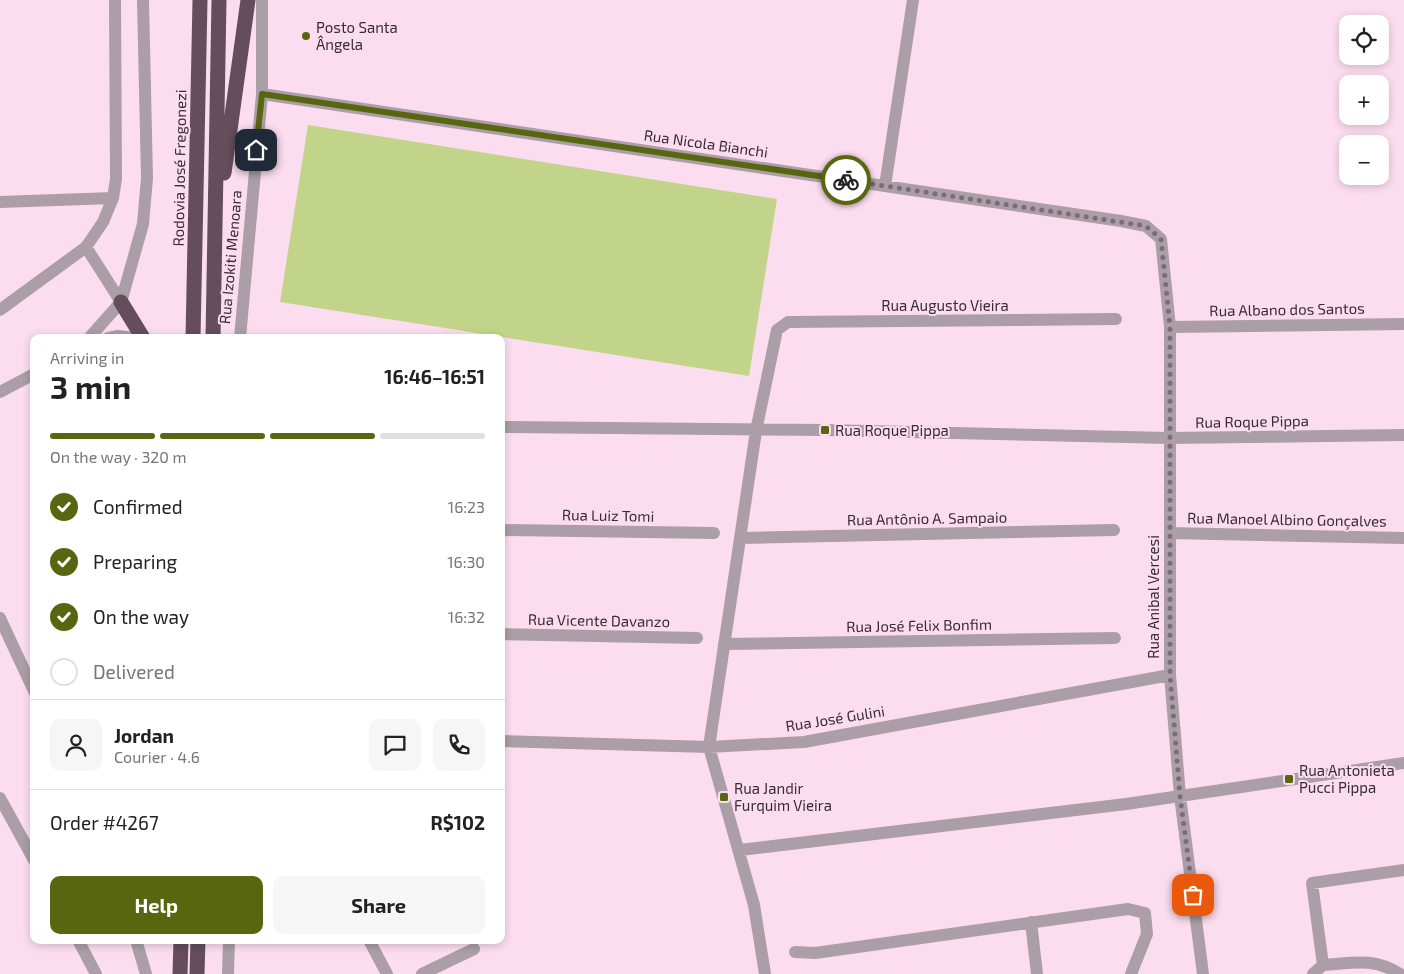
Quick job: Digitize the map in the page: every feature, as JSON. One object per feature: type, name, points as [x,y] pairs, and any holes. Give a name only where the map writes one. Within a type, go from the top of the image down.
[{"type":"highway","name":"Rodovia José Fregonezi","points":[[193,334],[200,0]]},
{"type":"highway","points":[[213,334],[219,0]]},
{"type":"highway","points":[[216,229],[248,0]]},
{"type":"highway","points":[[121,302],[141,334]]},
{"type":"highway","points":[[180,974],[181,944]]},
{"type":"highway","points":[[197,974],[198,944]]},
{"type":"street","points":[[0,310],[86,247],[103,222],[113,198],[116,179],[115,0]]},
{"type":"street","points":[[93,334],[121,302],[144,224],[146,200],[143,0]]},
{"type":"street","name":"Rua Izokiti Menoara","points":[[240,334],[262,94],[262,0]]},
{"type":"street","points":[[884,186],[913,0]]},
{"type":"street","name":"Rua Nicola Bianchi","points":[[262,94],[1146,226]]},
{"type":"street","points":[[0,202],[113,198]]},
{"type":"street","name":"Rua Anibal Vercesi","points":[[1146,226],[1161,239],[1170,327],[1168,438],[1170,675],[1180,796],[1203,974]]},
{"type":"street","points":[[86,247],[121,302]]},
{"type":"street","name":"Rua Augusto Vieira","points":[[756,431],[777,330],[788,322],[1116,320]]},
{"type":"street","name":"Rua Albano dos Santos","points":[[1170,327],[1404,324]]},
{"type":"street","points":[[0,392],[30,376]]},
{"type":"street","name":"Rua Roque Pippa","points":[[505,428],[825,430],[1168,438],[1404,435]]},
{"type":"street","points":[[756,431],[709,747],[740,850],[754,905],[765,974]]},
{"type":"street","name":"Rua Luiz Tomi","points":[[505,530],[714,533]]},
{"type":"street","name":"Rua Antônio A. Sampaio","points":[[740,538],[1114,530]]},
{"type":"street","name":"Rua Manoel Albino Gonçalves","points":[[1170,533],[1404,538]]},
{"type":"street","points":[[0,618],[30,682]]},
{"type":"street","name":"Rua Vicente Davanzo","points":[[505,634],[697,638]]},
{"type":"street","name":"Rua José Felix Bonfim","points":[[724,644],[1116,638]]},
{"type":"street","name":"Rua José Gulini","points":[[505,741],[709,747],[804,742],[1170,675]]},
{"type":"street","points":[[740,850],[1126,804],[1404,763]]},
{"type":"street","points":[[0,798],[30,853]]},
{"type":"street","points":[[1323,966],[1312,883],[1404,870]]},
{"type":"street","points":[[795,952],[814,953],[1128,909],[1145,913],[1147,934],[1131,974]]},
{"type":"street","points":[[1031,922],[1038,974]]},
{"type":"street","points":[[80,944],[96,974]]},
{"type":"street","points":[[137,944],[146,974]]},
{"type":"street","points":[[228,974],[229,944]]},
{"type":"street","points":[[371,944],[386,974]]},
{"type":"street","points":[[422,974],[474,949]]},
{"type":"street","points":[[1312,974],[1323,966],[1368,961],[1385,964],[1400,974]]},
{"type":"green space","points":[[308,125],[777,199],[749,376],[505,338],[505,334],[483,334],[280,302]]},
{"type":"way so far","points":[[846,180],[1121,221],[1146,226],[1161,239],[1170,327],[1168,438],[1170,675],[1180,796],[1193,895]]},
{"type":"place","name":"Posto Santa Ângela","points":[[306,36]]},
{"type":"place","name":"Rua Roque Pippa","points":[[825,430]]},
{"type":"place","name":"Rua Antonieta Pucci Pippa","points":[[1289,779]]},
{"type":"place","name":"Rua Jandir Furquim Vieira","points":[[724,797]]},
{"type":"route","points":[[256,150],[262,94],[846,180]]}]
